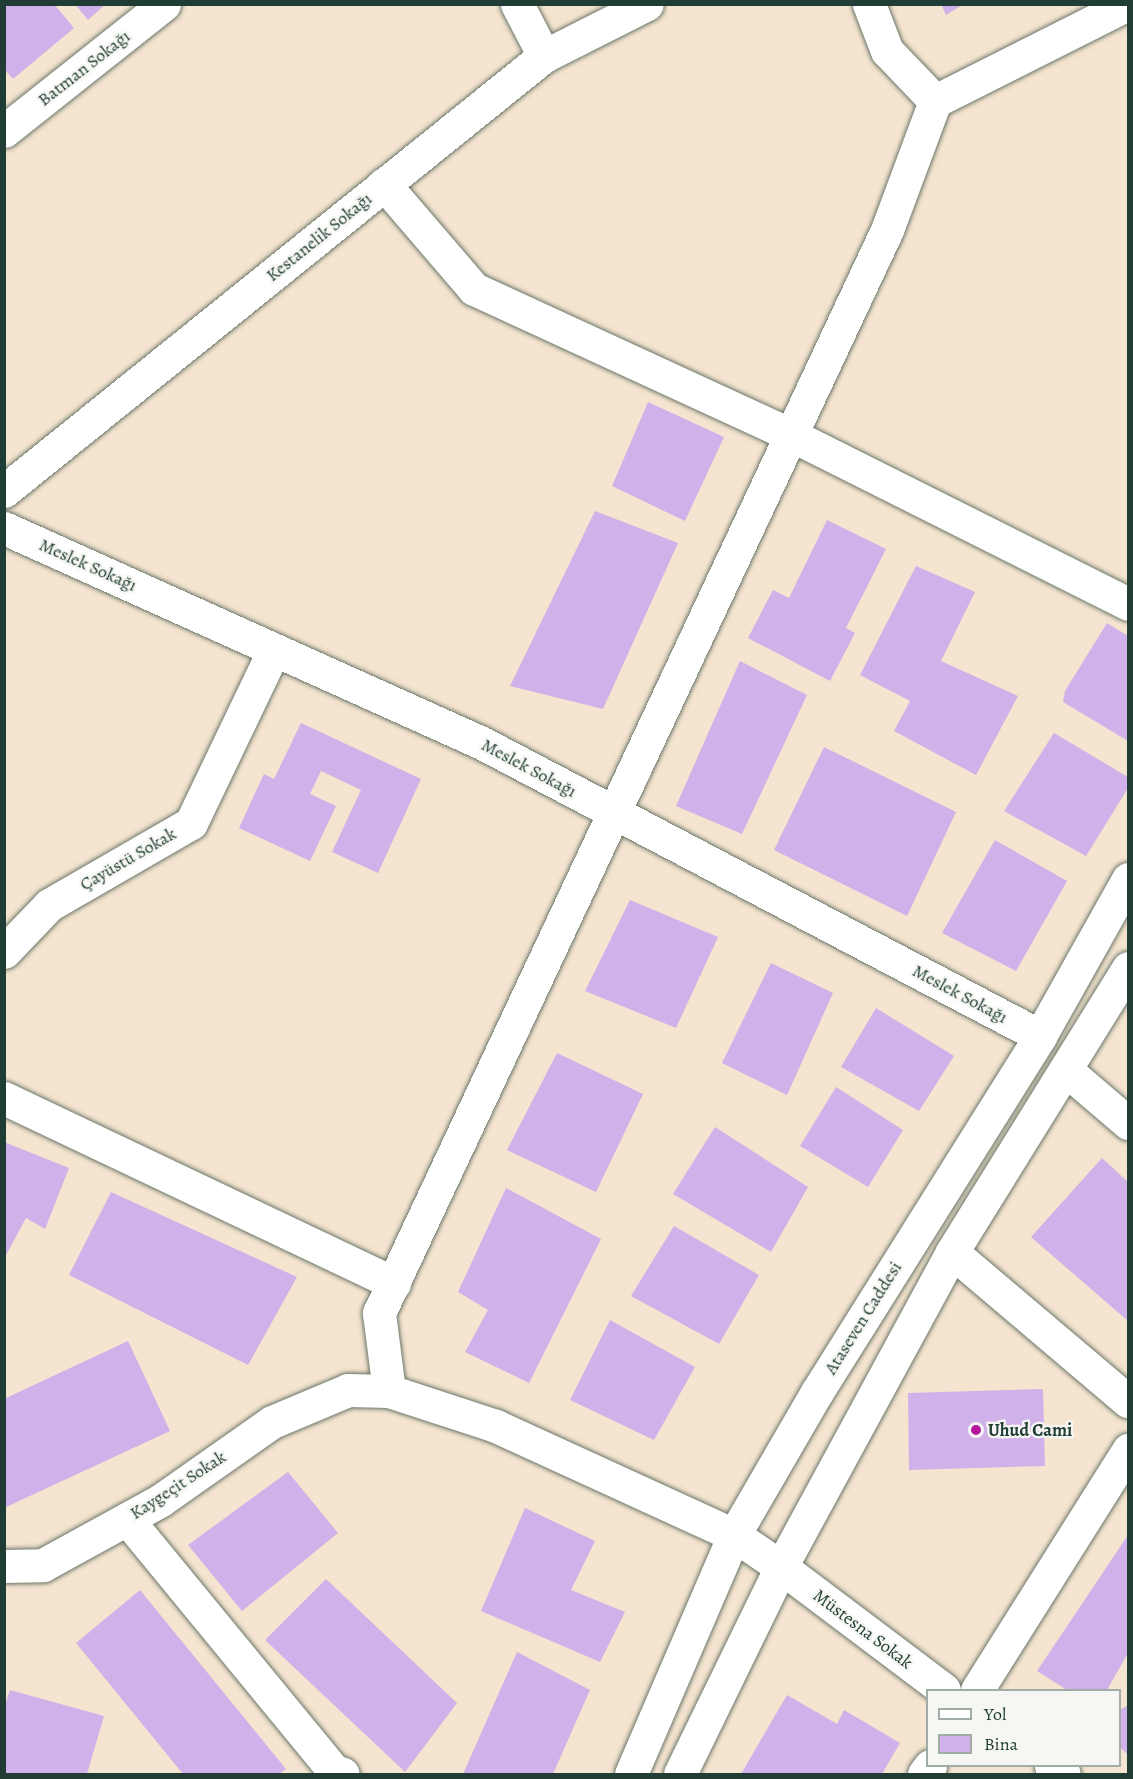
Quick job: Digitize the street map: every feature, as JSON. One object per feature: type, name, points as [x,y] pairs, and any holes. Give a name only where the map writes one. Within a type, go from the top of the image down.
[{"type":"street","name":"Batman Sokağı","points":[[4,131],[164,4]]},
{"type":"street","points":[[517,4],[544,56]]},
{"type":"street","name":"Kestanelik Sokağı","points":[[4,491],[544,56],[647,4]]},
{"type":"street","points":[[869,4],[886,51],[935,101]]},
{"type":"street","points":[[389,1391],[379,1314],[887,230],[935,101],[1128,4]]},
{"type":"street","points":[[384,184],[474,289],[791,435],[1128,604]]},
{"type":"street","name":"Meslek Sokağı","points":[[4,528],[482,743],[1040,1036]]},
{"type":"street","name":"Çayüstü Sokak","points":[[4,952],[49,905],[191,823],[274,650]]},
{"type":"street","name":"Ataseven Caddesi","points":[[631,1774],[734,1535],[817,1392],[1040,1036],[1128,879]]},
{"type":"street","points":[[680,1774],[781,1568],[952,1252],[1128,968]]},
{"type":"street","points":[[1066,1070],[1128,1123]]},
{"type":"street","points":[[4,1098],[394,1283]]},
{"type":"street","points":[[952,1252],[1128,1401]]},
{"type":"street","name":"Müstesna Sokak","points":[[348,1390],[389,1391],[496,1426],[734,1535],[943,1689]]},
{"type":"street","name":"Kaygeçit Sokak","points":[[4,1566],[43,1565],[160,1500],[272,1422],[348,1390]]},
{"type":"street","points":[[978,1689],[1128,1450]]},
{"type":"street","points":[[127,1519],[334,1771],[343,1774]]},
{"type":"building","points":[[4,4],[54,4],[74,28],[13,79],[4,69]]},
{"type":"building","points":[[75,4],[106,4],[88,20]]},
{"type":"building","points":[[941,4],[964,4],[946,15]]},
{"type":"building","points":[[648,402],[724,437],[685,521],[612,486]]},
{"type":"building","points":[[595,511],[678,543],[603,709],[510,686]]},
{"type":"building","points":[[827,520],[886,549],[846,628],[855,633],[830,681],[748,638],[773,590],[789,598]]},
{"type":"building","points":[[916,566],[975,592],[941,661],[1018,696],[976,775],[894,731],[910,701],[860,675]]},
{"type":"building","points":[[1107,623],[1128,636],[1128,741],[1063,702],[1065,691]]},
{"type":"building","points":[[740,661],[807,695],[742,834],[676,806]]},
{"type":"building","points":[[301,723],[421,779],[378,873],[332,852],[361,790],[321,771],[310,794],[336,806],[310,861],[239,828],[264,774],[274,779]]},
{"type":"building","points":[[1054,733],[1128,777],[1128,788],[1086,856],[1004,811]]},
{"type":"building","points":[[824,747],[956,812],[907,916],[774,850]]},
{"type":"building","points":[[995,840],[1067,881],[1016,971],[942,933]]},
{"type":"building","points":[[630,900],[718,937],[676,1028],[585,991]]},
{"type":"building","points":[[771,963],[833,993],[787,1095],[722,1063]]},
{"type":"building","points":[[876,1008],[954,1056],[919,1111],[841,1067]]},
{"type":"building","points":[[557,1053],[643,1094],[596,1192],[507,1150]]},
{"type":"building","points":[[836,1087],[903,1130],[868,1187],[800,1146]]},
{"type":"building","points":[[715,1127],[808,1187],[771,1252],[673,1194]]},
{"type":"building","points":[[4,1142],[69,1168],[45,1229],[26,1218],[4,1259]]},
{"type":"building","points":[[1102,1158],[1128,1182],[1128,1321],[1031,1237]]},
{"type":"building","points":[[506,1188],[601,1239],[529,1383],[465,1352],[488,1310],[458,1292]]},
{"type":"building","points":[[111,1192],[297,1277],[248,1365],[69,1275]]},
{"type":"building","points":[[674,1226],[759,1275],[719,1344],[631,1296]]},
{"type":"building","points":[[610,1320],[695,1367],[654,1440],[570,1400]]},
{"type":"building","points":[[128,1341],[170,1431],[4,1508],[4,1399]]},
{"type":"building","name":"Uhud Cami","points":[[1043,1389],[1045,1466],[909,1470],[908,1393]]},
{"type":"building","points":[[288,1472],[338,1533],[242,1611],[188,1545]]},
{"type":"building","points":[[525,1508],[595,1541],[571,1590],[625,1612],[600,1662],[481,1611]]},
{"type":"building","points":[[1128,1535],[1128,1653],[1108,1689],[1065,1689],[1037,1671]]},
{"type":"building","points":[[326,1579],[457,1703],[405,1772],[265,1640]]},
{"type":"building","points":[[140,1590],[286,1769],[279,1774],[183,1774],[76,1643]]},
{"type":"building","points":[[517,1652],[590,1690],[553,1774],[463,1774]]},
{"type":"building","points":[[10,1690],[104,1716],[87,1774],[4,1774],[4,1708]]},
{"type":"building","points":[[787,1695],[837,1724],[844,1710],[900,1743],[882,1774],[741,1774]]},
{"type":"building","points":[[1128,1705],[1128,1755],[1121,1748],[1121,1709]]},
{"type":"place","name":"Uhud Cami","points":[[976,1430]]}]
